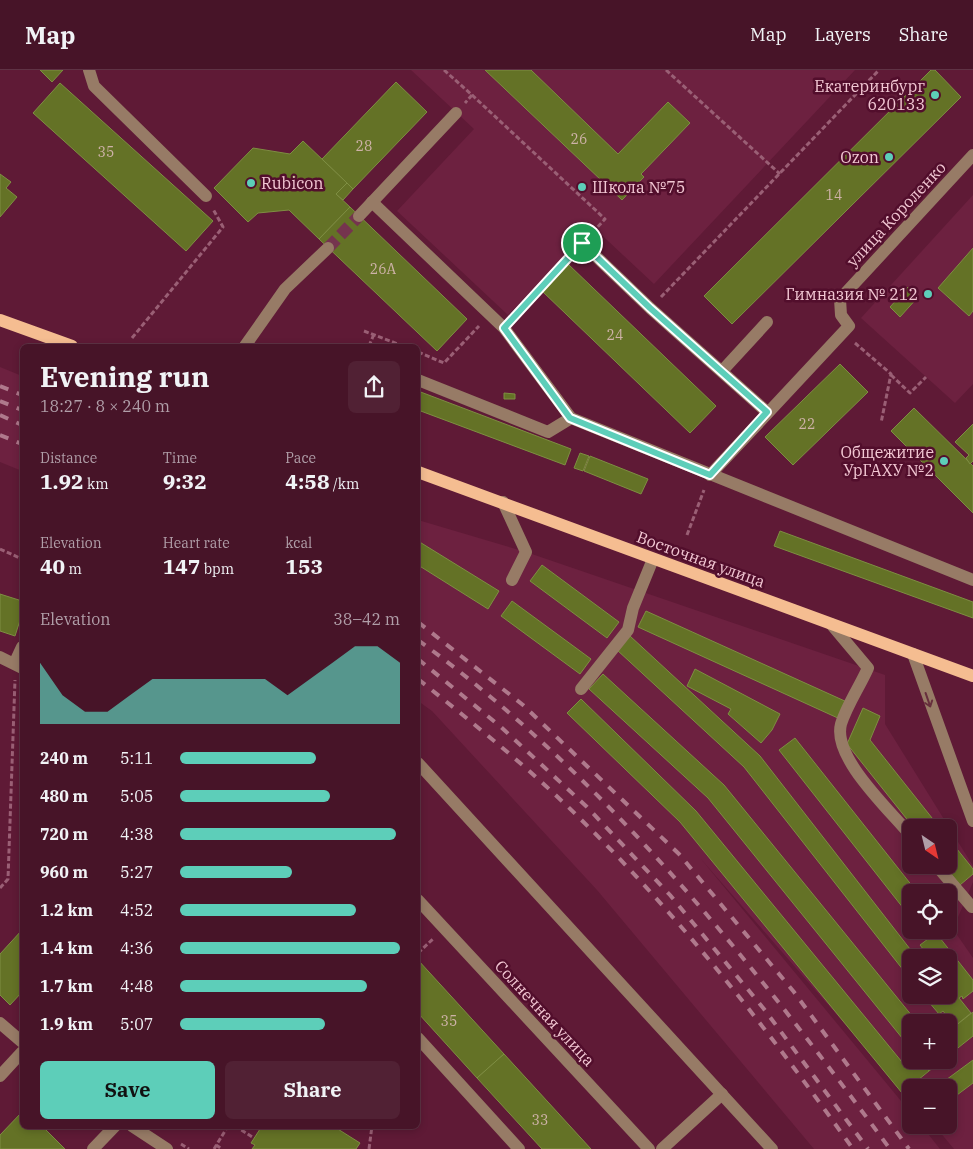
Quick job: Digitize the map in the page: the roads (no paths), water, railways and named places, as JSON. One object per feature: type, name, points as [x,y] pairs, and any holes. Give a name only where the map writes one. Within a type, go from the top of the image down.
[{"type":"main road","points":[[0,320],[66,344]]},
{"type":"main road","name":"Восточная улица","points":[[420,473],[973,676]]},
{"type":"street","points":[[89,70],[94,86],[206,196]]},
{"type":"street","points":[[359,216],[456,113]]},
{"type":"street","name":"улица Короленко","points":[[710,475],[849,326],[841,315],[840,299],[973,155]]},
{"type":"street","points":[[372,202],[504,328],[570,418],[973,580]]},
{"type":"street","points":[[582,243],[650,308],[767,412]]},
{"type":"street","points":[[246,344],[285,289],[328,248]]},
{"type":"street","points":[[722,371],[766,322]]},
{"type":"street","points":[[420,381],[548,432],[570,418]]},
{"type":"street","points":[[503,502],[526,552],[512,580]]},
{"type":"street","points":[[582,689],[628,630],[633,608],[653,559]]},
{"type":"street","points":[[831,624],[868,668],[841,725],[842,746],[851,765],[902,825]]},
{"type":"street","points":[[913,654],[973,821]]},
{"type":"street","points":[[0,656],[19,665]]},
{"type":"street","points":[[420,765],[772,1149]]},
{"type":"street","points":[[944,874],[973,909]]},
{"type":"street","name":"Солнечная улица","points":[[420,902],[649,1149]]},
{"type":"street","points":[[0,1023],[20,1040]]},
{"type":"street","points":[[420,1040],[519,1149]]},
{"type":"street","points":[[0,1076],[20,1054]]},
{"type":"street","points":[[662,1149],[722,1094]]},
{"type":"street","points":[[93,1149],[112,1129]]},
{"type":"street","points":[[137,1129],[167,1149]]},
{"type":"tunnel","points":[[328,248],[359,216]]},
{"type":"railway","points":[[0,386],[20,394]]},
{"type":"railway","points":[[0,401],[20,409]]},
{"type":"railway","points":[[0,415],[20,424]]},
{"type":"railway","points":[[0,435],[20,443]]},
{"type":"railway","points":[[420,624],[523,705],[679,854],[794,992],[909,1149]]},
{"type":"railway","points":[[420,642],[487,694],[552,751],[614,812],[730,942],[785,1010],[890,1149]]},
{"type":"railway","points":[[420,661],[501,727],[587,807],[670,895],[764,1009],[868,1149]]},
{"type":"railway","points":[[420,681],[547,787],[605,843],[643,884],[753,1014],[853,1149]]},
{"type":"place","name":"Екатеринбург 620133","points":[[935,95]]},
{"type":"place","name":"Ozon","points":[[889,157]]},
{"type":"place","name":"Rubicon","points":[[251,183]]},
{"type":"place","name":"Школа №75","points":[[582,187]]},
{"type":"place","name":"Гимназия № 212","points":[[928,294]]},
{"type":"place","name":"Общежитие УрГАХУ №2","points":[[944,461]]}]
